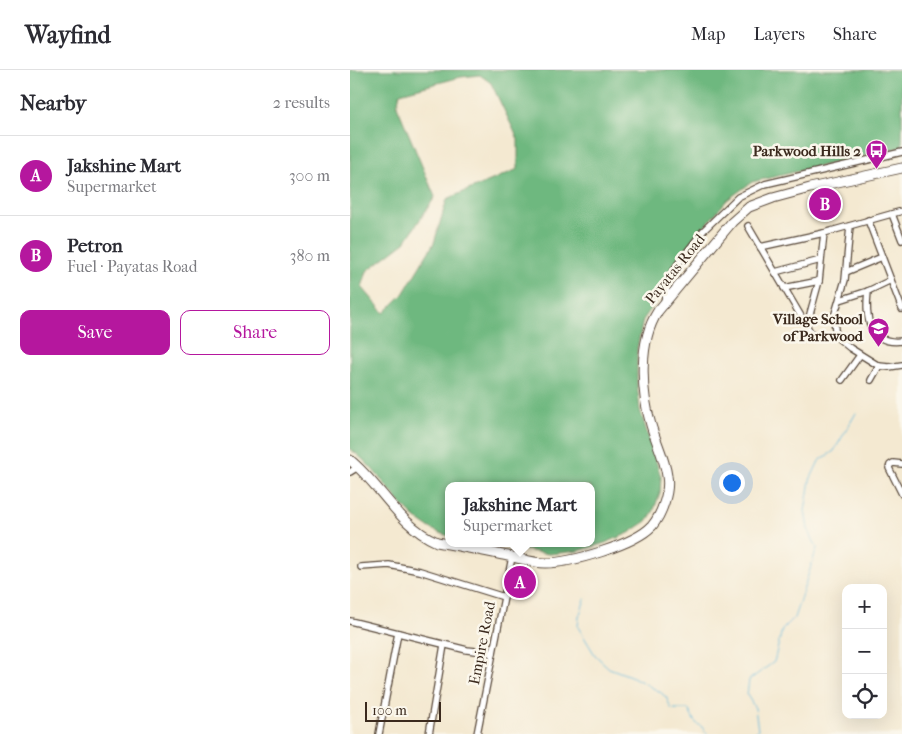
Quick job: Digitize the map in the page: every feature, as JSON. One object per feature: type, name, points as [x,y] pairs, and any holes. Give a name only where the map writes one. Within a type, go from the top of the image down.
[{"type":"main road","name":"Payatas Road","points":[[462,547],[544,563],[564,561],[607,549],[643,533],[652,526],[659,515],[666,495],[668,476],[646,409],[643,376],[648,330],[664,302],[732,222],[749,207],[810,188],[902,168]]},
{"type":"main road","name":"Payatas Road","points":[[350,460],[354,469],[404,519],[427,538],[445,544]]},
{"type":"street","points":[[664,302],[668,281],[678,264],[703,231],[738,197],[765,184],[902,152]]},
{"type":"street","points":[[760,247],[850,226],[902,211]]},
{"type":"street","points":[[892,214],[902,240]]},
{"type":"street","points":[[868,220],[902,309]]},
{"type":"street","points":[[748,226],[812,335]]},
{"type":"street","points":[[850,226],[846,272],[834,317],[835,330],[839,339],[878,366],[902,365]]},
{"type":"street","points":[[807,326],[819,281],[824,232]]},
{"type":"street","points":[[846,272],[882,257]]},
{"type":"street","points":[[775,272],[821,260]]},
{"type":"street","points":[[840,300],[868,291],[891,280]]},
{"type":"street","points":[[784,288],[819,281]]},
{"type":"street","points":[[868,291],[866,310],[871,328],[878,336],[890,342],[902,341]]},
{"type":"street","points":[[842,380],[860,355]]},
{"type":"street","points":[[871,380],[878,366]]},
{"type":"street","points":[[902,464],[893,463],[889,468],[902,494]]},
{"type":"street","name":"Empire Road","points":[[477,734],[512,557]]},
{"type":"street","points":[[361,567],[389,565],[420,571],[504,598]]},
{"type":"street","points":[[350,621],[444,645],[493,653]]},
{"type":"street","points":[[379,734],[398,633]]},
{"type":"street","points":[[429,734],[444,645]]},
{"type":"green space","points":[[350,70],[902,70],[902,147],[752,182],[727,200],[672,265],[660,296],[643,320],[637,349],[637,384],[640,410],[661,477],[660,493],[653,512],[647,521],[629,533],[595,546],[595,482],[445,482],[445,534],[433,530],[419,521],[363,460],[350,449]],"holes":[[[480,75],[491,83],[518,139],[518,169],[447,199],[434,243],[403,294],[384,313],[362,287],[367,271],[405,242],[435,197],[397,106],[400,93],[461,77]]]},
{"type":"green space","points":[[508,547],[592,547],[578,551],[549,554]]},
{"type":"waterway","points":[[753,734],[758,730],[755,708],[747,695],[749,680],[774,662],[782,630],[794,618],[817,548],[808,529],[805,511],[810,480],[819,461],[834,451],[856,413]]},
{"type":"waterway","points":[[585,599],[578,627],[595,655],[609,668],[633,677],[660,692],[666,697],[671,708],[688,709],[695,722],[707,734]]},
{"type":"place","name":"Parkwood Hills 2","points":[[877,170]]},
{"type":"place","name":"Petron","points":[[825,204]]},
{"type":"place","name":"Village School of Parkwood","points":[[879,347]]},
{"type":"place","name":"Jakshine Mart","points":[[520,582]]}]
